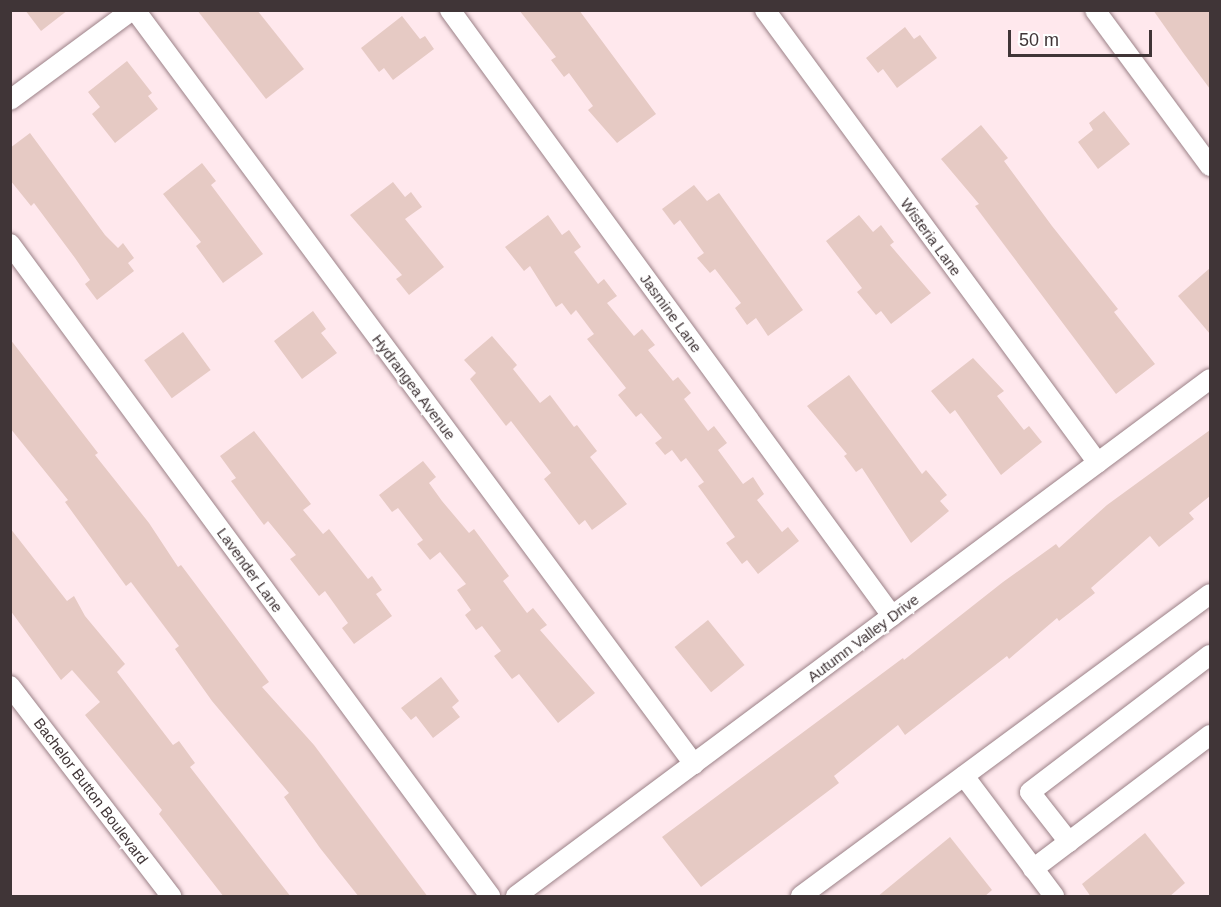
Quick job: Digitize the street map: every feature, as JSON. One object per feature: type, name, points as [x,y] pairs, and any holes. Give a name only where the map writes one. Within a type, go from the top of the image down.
[{"type":"street","points":[[10,99],[134,10]]},
{"type":"street","name":"Hydrangea Avenue","points":[[134,10],[694,765]]},
{"type":"street","name":"Jasmine Lane","points":[[450,10],[892,616]]},
{"type":"street","name":"Wisteria Lane","points":[[765,10],[1098,463]]},
{"type":"street","points":[[1095,10],[1210,166]]},
{"type":"street","name":"Lavender Lane","points":[[10,244],[490,897]]},
{"type":"street","name":"Autumn Valley Drive","points":[[516,897],[1210,379]]},
{"type":"street","points":[[801,897],[1210,594]]},
{"type":"street","points":[[1069,842],[1030,792],[1210,655]]},
{"type":"street","name":"Bachelor Button Boulevard","points":[[10,686],[171,897]]},
{"type":"street","points":[[1034,869],[1210,735]]},
{"type":"street","points":[[964,776],[1054,897]]},
{"type":"building","points":[[25,10],[68,10],[41,31]]},
{"type":"building","points":[[197,10],[257,10],[304,69],[266,99]]},
{"type":"building","points":[[519,10],[579,10],[656,114],[617,143],[588,110],[593,106],[569,73],[564,77],[551,60],[556,57]]},
{"type":"building","points":[[1153,10],[1210,10],[1210,89],[1184,54]]},
{"type":"building","points":[[402,16],[420,39],[425,36],[434,49],[393,80],[384,68],[379,72],[361,48]]},
{"type":"building","points":[[905,27],[914,39],[920,35],[937,58],[897,88],[883,69],[878,73],[866,58]]},
{"type":"building","points":[[127,61],[152,93],[148,96],[158,109],[115,143],[92,114],[100,107],[88,92]]},
{"type":"building","points":[[1104,111],[1130,144],[1098,169],[1078,142],[1093,130],[1089,123]]},
{"type":"building","points":[[981,125],[1008,158],[1004,161],[1118,309],[1114,312],[1155,364],[1116,394],[975,206],[979,204],[941,159]]},
{"type":"building","points":[[30,133],[105,235],[118,248],[123,243],[134,258],[128,263],[134,271],[97,300],[85,284],[90,280],[75,258],[34,203],[31,206],[10,180],[10,148]]},
{"type":"building","points":[[202,163],[216,181],[211,185],[263,254],[223,283],[196,246],[201,242],[163,194]]},
{"type":"building","points":[[393,182],[405,197],[411,192],[422,207],[405,219],[444,267],[409,295],[396,279],[402,275],[350,215]]},
{"type":"building","points":[[694,185],[707,201],[719,193],[803,310],[768,336],[756,318],[747,325],[735,308],[741,303],[715,269],[710,273],[697,258],[704,253],[680,220],[674,225],[662,209]]},
{"type":"building","points":[[548,215],[562,235],[569,230],[581,247],[574,252],[598,284],[604,279],[617,296],[607,303],[634,336],[642,329],[655,345],[648,350],[673,381],[678,377],[691,393],[684,399],[708,431],[714,426],[727,443],[718,450],[743,484],[753,477],[764,494],[757,500],[782,532],[788,527],[799,541],[758,574],[747,560],[742,564],[726,543],[735,537],[698,486],[704,482],[686,458],[681,462],[672,450],[665,455],[655,443],[662,438],[641,413],[636,417],[618,395],[626,388],[587,339],[594,334],[576,310],[571,315],[562,303],[556,307],[530,266],[524,271],[505,247]]},
{"type":"building","points":[[859,215],[873,232],[881,225],[894,242],[890,245],[931,293],[891,324],[881,311],[876,315],[857,292],[862,288],[826,241]]},
{"type":"building","points":[[1210,268],[1210,334],[1178,296]]},
{"type":"building","points":[[313,311],[326,329],[321,333],[337,353],[302,379],[274,341]]},
{"type":"building","points":[[183,332],[211,370],[172,398],[144,360]]},
{"type":"building","points":[[492,336],[517,365],[513,369],[540,403],[550,395],[574,427],[577,425],[597,451],[590,457],[627,504],[592,530],[585,520],[579,525],[544,479],[551,473],[511,421],[506,426],[470,379],[476,373],[464,360]]},
{"type":"building","points":[[10,339],[98,453],[95,455],[149,523],[178,567],[181,565],[269,682],[262,687],[314,745],[428,897],[359,897],[320,848],[284,797],[289,793],[212,701],[175,649],[179,646],[131,582],[126,586],[65,502],[68,500],[10,428]]},
{"type":"building","points":[[973,358],[1004,391],[997,396],[1024,430],[1029,426],[1042,442],[1001,475],[955,410],[950,414],[931,391]]},
{"type":"building","points":[[849,375],[922,474],[926,470],[947,495],[940,501],[949,511],[911,543],[862,468],[856,472],[844,456],[847,454],[807,406]]},
{"type":"building","points":[[1210,430],[1210,496],[1189,513],[1194,519],[1159,547],[1150,536],[1091,588],[1095,593],[1059,621],[1057,618],[1009,659],[1007,656],[905,735],[898,725],[834,776],[839,783],[701,887],[662,837],[903,658],[904,660],[1003,582],[1056,544],[1059,548],[1107,505]]},
{"type":"building","points":[[254,431],[311,504],[303,510],[323,534],[329,529],[368,579],[372,576],[382,590],[376,594],[392,616],[354,644],[342,628],[348,623],[325,591],[319,596],[290,559],[296,555],[268,521],[264,525],[231,481],[236,478],[220,456]]},
{"type":"building","points":[[423,461],[436,477],[429,483],[442,501],[469,533],[474,529],[509,576],[503,581],[527,613],[533,608],[547,625],[540,630],[595,693],[558,723],[519,674],[512,679],[494,656],[501,651],[482,626],[476,630],[465,615],[471,610],[457,590],[466,584],[440,552],[430,560],[417,544],[423,540],[398,508],[392,512],[379,495]]},
{"type":"building","points":[[10,528],[67,601],[74,596],[85,616],[125,664],[117,672],[173,745],[179,741],[195,763],[190,767],[291,897],[224,897],[159,814],[162,810],[85,715],[100,702],[72,670],[61,680],[10,610]]},
{"type":"building","points":[[708,620],[745,665],[711,692],[675,647]]},
{"type":"building","points":[[441,677],[459,701],[452,707],[460,717],[433,738],[416,716],[411,720],[401,708]]},
{"type":"building","points":[[1145,833],[1185,883],[1169,897],[1091,897],[1082,884]]},
{"type":"building","points":[[950,837],[992,890],[984,897],[877,897]]}]
